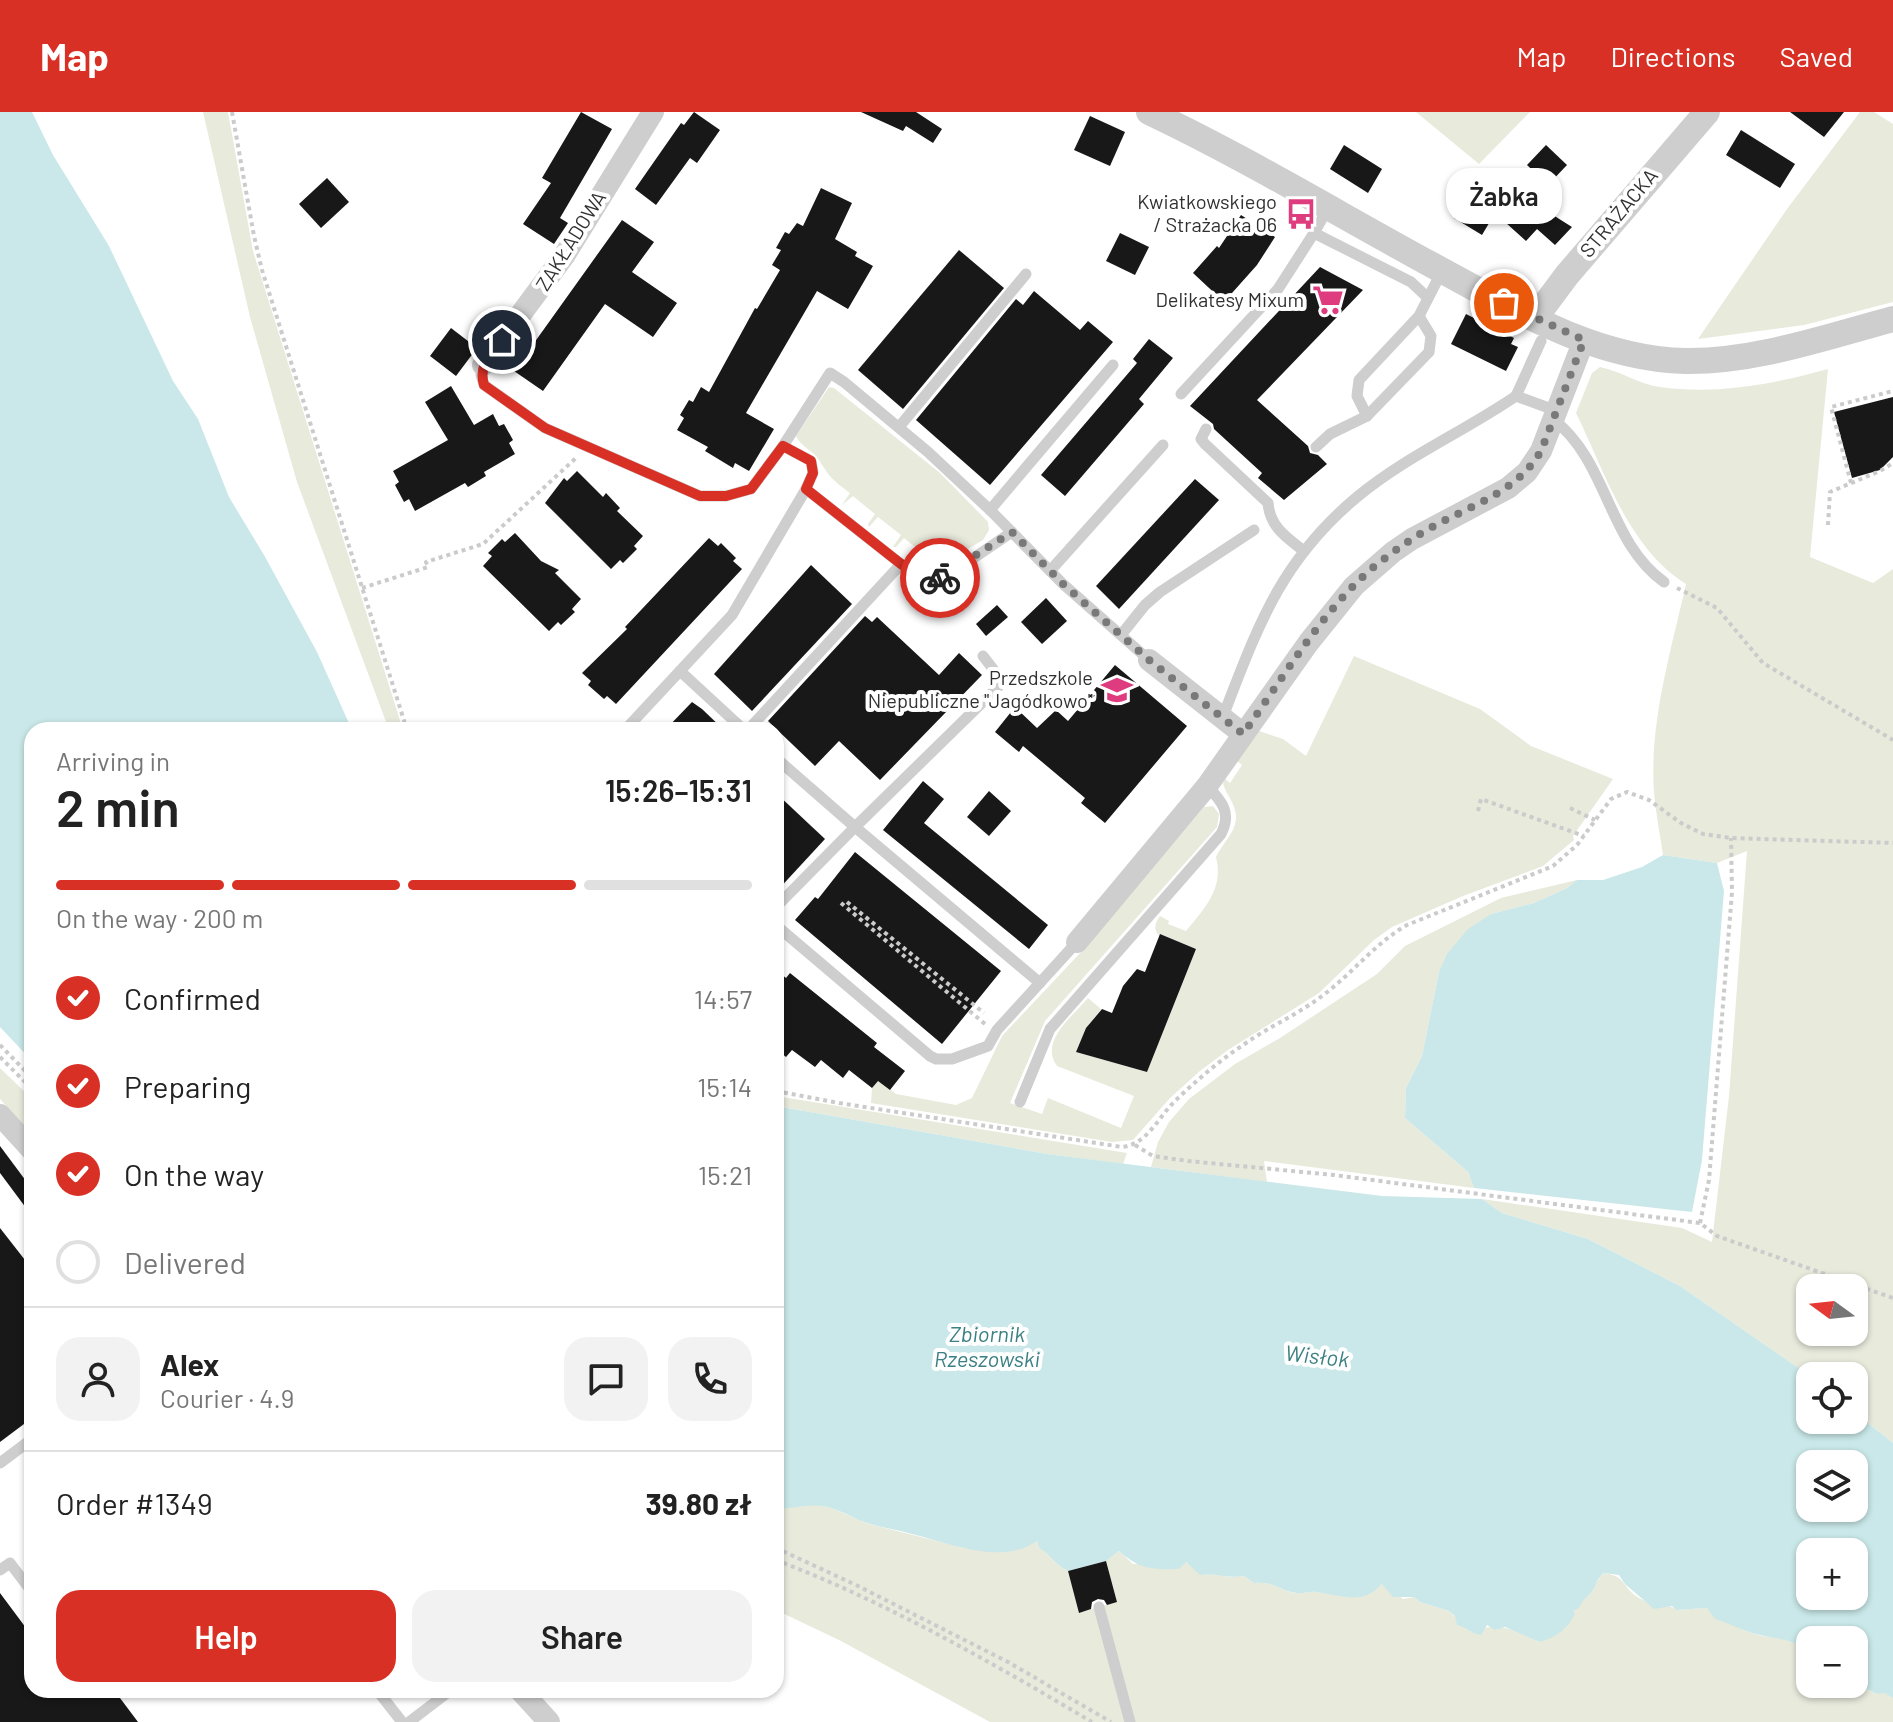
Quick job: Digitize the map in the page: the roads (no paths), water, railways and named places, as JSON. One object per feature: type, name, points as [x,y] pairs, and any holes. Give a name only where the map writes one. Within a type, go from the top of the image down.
[{"type":"street","name":"ZAKŁADOWA","points":[[483,365],[564,256],[653,112]]},
{"type":"street","points":[[1149,112],[1442,270],[1538,330],[1640,357],[1712,361],[1797,344],[1893,319]]},
{"type":"street","name":"STRAŻACKA","points":[[1538,330],[1567,275],[1707,112]]},
{"type":"street","points":[[1077,942],[1207,786],[1309,642],[1354,586],[1383,559],[1412,539],[1508,488],[1519,479],[1541,451],[1584,340]]},
{"type":"street","points":[[1149,660],[1243,734]]},
{"type":"street","points":[[0,1115],[24,1141]]},
{"type":"street","points":[[527,1698],[549,1722]]},
{"type":"lane","points":[[1181,394],[1278,289],[1328,208]]},
{"type":"lane","points":[[1314,233],[1411,282],[1428,298]]},
{"type":"lane","points":[[1367,416],[1357,396],[1359,380],[1419,316],[1442,270]]},
{"type":"lane","points":[[899,427],[1026,274]]},
{"type":"lane","points":[[1316,447],[1330,434],[1367,416],[1429,352],[1431,336],[1419,316]]},
{"type":"lane","points":[[1222,719],[1263,616],[1304,551],[1357,497],[1395,470],[1480,421],[1516,396],[1538,330]]},
{"type":"lane","points":[[483,365],[481,375],[484,385],[545,428],[700,496],[726,496],[751,489],[830,373],[899,427],[1149,660]]},
{"type":"lane","points":[[990,510],[1113,365]]},
{"type":"lane","points":[[1516,396],[1555,416],[1572,437],[1586,455],[1629,544],[1646,569],[1664,582]]},
{"type":"lane","points":[[1206,429],[1201,439],[1205,444],[1268,503],[1269,514],[1276,528],[1304,551]]},
{"type":"lane","points":[[1050,571],[1163,445]]},
{"type":"lane","points":[[632,722],[732,615],[806,489],[813,473],[811,461],[783,446]]},
{"type":"lane","points":[[806,489],[924,579],[944,578],[1012,532]]},
{"type":"lane","points":[[1121,635],[1160,592],[1254,530]]},
{"type":"lane","points":[[753,722],[901,564]]},
{"type":"lane","points":[[784,899],[998,687],[1000,678],[983,656]]},
{"type":"lane","points":[[680,671],[737,722]]},
{"type":"lane","points":[[784,765],[1040,983]]},
{"type":"lane","points":[[1020,1102],[1050,1029],[1221,834],[1226,819],[1225,806],[1207,786]]},
{"type":"lane","points":[[784,932],[936,1059],[952,1059],[988,1046],[1077,942]]},
{"type":"lane","points":[[0,1463],[24,1445]]},
{"type":"lane","points":[[0,1570],[10,1563],[24,1581]]},
{"type":"lane","points":[[1099,1607],[1130,1722]]},
{"type":"lane","points":[[383,1698],[402,1722]]},
{"type":"lane","points":[[409,1722],[440,1698]]},
{"type":"water","points":[[0,112],[32,112],[53,155],[109,246],[173,381],[198,419],[229,497],[317,652],[348,722],[24,722],[24,1052],[0,1027]]},
{"type":"water","points":[[1663,855],[1717,863],[1724,891],[1702,1160],[1692,1212],[1474,1188],[1468,1172],[1405,1118],[1406,1088],[1422,1056],[1439,972],[1447,954],[1468,929],[1491,914],[1534,903],[1577,880],[1603,880],[1642,867]]},
{"type":"water","name":"Zbiornik Rzeszowski","points":[[784,1107],[1047,1154],[1382,1196],[1482,1199],[1502,1213],[1588,1239],[1680,1286],[1796,1366],[1796,1434],[1868,1434],[1868,1423],[1893,1443],[1893,1698],[1868,1690],[1868,1626],[1796,1626],[1796,1645],[1751,1633],[1715,1619],[1707,1608],[1676,1610],[1672,1606],[1654,1609],[1619,1575],[1604,1573],[1579,1608],[1573,1611],[1575,1614],[1565,1628],[1540,1642],[1505,1627],[1495,1630],[1487,1625],[1481,1635],[1474,1633],[1457,1625],[1455,1616],[1449,1611],[1420,1602],[1414,1597],[1393,1597],[1382,1584],[1375,1591],[1359,1597],[1297,1593],[1267,1583],[1254,1583],[1244,1576],[1200,1575],[1186,1562],[1179,1569],[1146,1567],[1119,1551],[1106,1561],[1068,1571],[1039,1548],[1037,1541],[1008,1552],[975,1550],[870,1524],[824,1506],[784,1508]]},
{"type":"place","name":"Kwiatkowskiego / Strażacka 06","points":[[1301,214]]},
{"type":"place","name":"Delikatesy Mixum","points":[[1328,300]]},
{"type":"place","name":"Żabka","points":[[1504,303]]},
{"type":"place","name":"Przedszkole Niepubliczne \"Jagódkowo\"","points":[[1117,690]]},
{"type":"water label","name":"Wisłok","points":[[1317,1356]]}]
